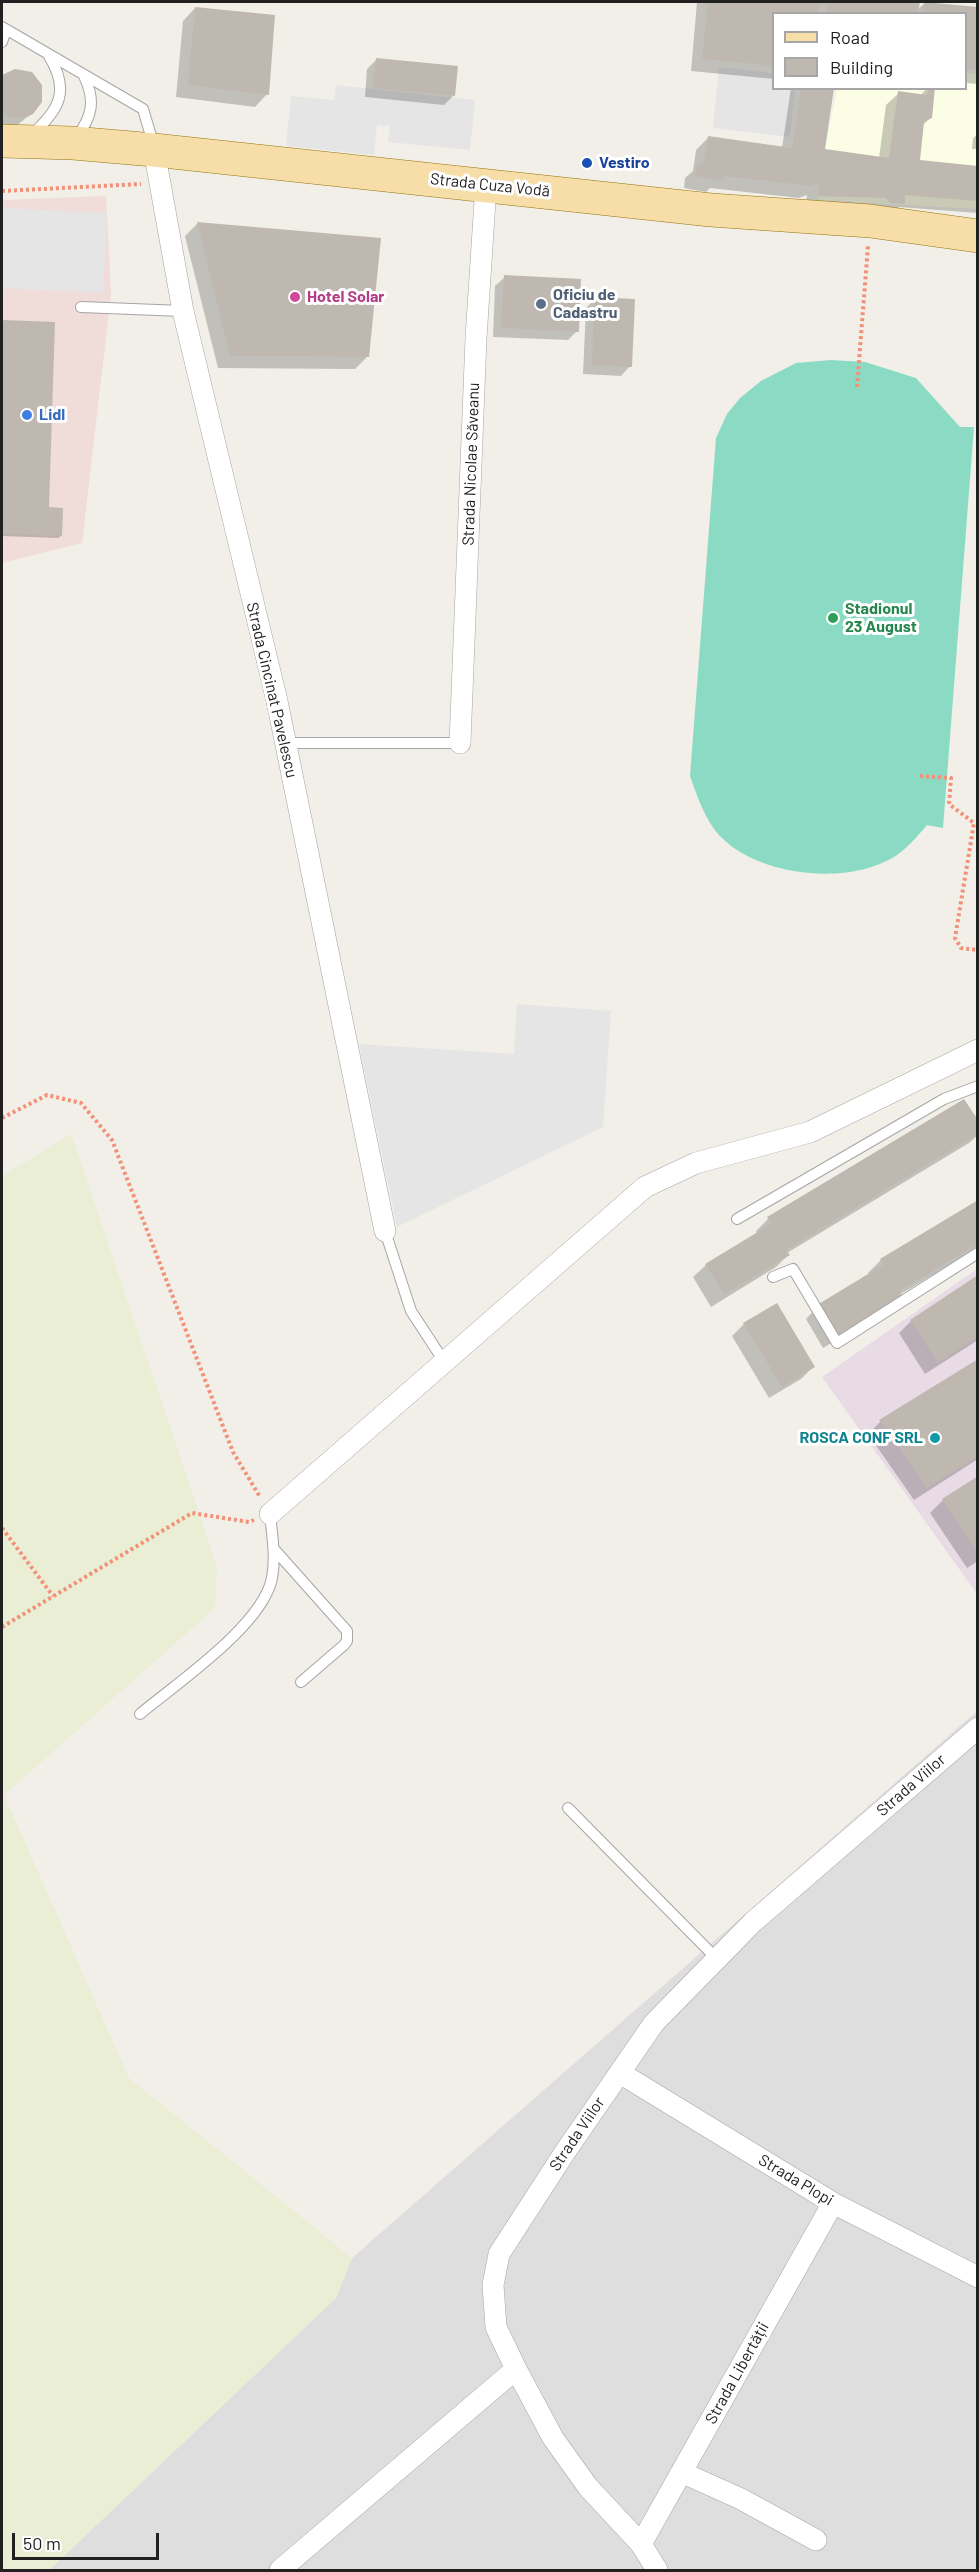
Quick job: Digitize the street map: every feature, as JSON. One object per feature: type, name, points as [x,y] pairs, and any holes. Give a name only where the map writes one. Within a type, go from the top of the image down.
[{"type":"main road","name":"Strada Cuza Vodă","points":[[12,141],[73,143],[154,150],[711,210],[870,221],[978,236]]},
{"type":"street","name":"Strada Cincinat Pavelescu","points":[[154,150],[183,311],[285,743],[385,1231]]},
{"type":"street","name":"Strada Nicolae Săveanu","points":[[460,743],[476,350],[486,185]]},
{"type":"street","points":[[270,1514],[645,1187],[696,1163],[810,1132],[978,1050]]},
{"type":"street","name":"Strada Viilor","points":[[516,2369],[495,2327],[493,2285],[499,2254],[565,2152],[654,2023],[753,1922],[978,1728]]},
{"type":"street","name":"Strada Plopi","points":[[620,2073],[833,2203],[978,2277]]},
{"type":"street","name":"Strada Libertății","points":[[641,2544],[833,2203]]},
{"type":"street","points":[[280,2571],[516,2369],[553,2438],[588,2487],[641,2544],[657,2571]]},
{"type":"street","points":[[681,2472],[741,2499],[816,2540]]},
{"type":"lane","points":[[2,42],[3,29],[143,109],[154,150]]},
{"type":"lane","points":[[12,141],[43,124],[60,98],[61,75],[47,54]]},
{"type":"lane","points":[[73,143],[92,113],[91,90],[84,76]]},
{"type":"lane","points":[[81,307],[183,311]]},
{"type":"lane","points":[[285,743],[460,743]]},
{"type":"lane","points":[[737,1219],[944,1099],[978,1086]]},
{"type":"lane","points":[[385,1231],[411,1311],[445,1363]]},
{"type":"lane","points":[[773,1277],[793,1269],[837,1343],[978,1253]]},
{"type":"lane","points":[[140,1714],[240,1630],[263,1601],[272,1579],[274,1549],[270,1514]]},
{"type":"lane","points":[[274,1549],[347,1631],[347,1641],[344,1645],[301,1682]]},
{"type":"lane","points":[[568,1808],[717,1959]]},
{"type":"path","points":[[857,387],[870,221]]},
{"type":"path","points":[[920,776],[951,778],[949,804],[974,823],[955,938],[962,948],[978,950]]},
{"type":"path","points":[[2,1118],[47,1095],[81,1103],[112,1140],[233,1452],[270,1514],[249,1522],[192,1513],[2,1627]]},
{"type":"path","points":[[2,1528],[53,1596]]},
{"type":"shaded area","points":[[719,67],[772,73],[772,90],[795,90],[790,137],[713,128]]},
{"type":"shaded area","points":[[967,73],[977,74],[977,209],[818,200],[819,184],[812,186],[825,149],[837,90],[967,90]]},
{"type":"shaded area","points":[[336,85],[475,100],[470,150],[388,142],[390,126],[377,125],[374,155],[286,146],[291,96],[334,100]]},
{"type":"shaded area","points":[[106,196],[111,294],[82,543],[2,563],[2,200]]},
{"type":"shaded area","points":[[2,208],[107,213],[103,293],[2,288]]},
{"type":"shaded area","points":[[517,1004],[611,1011],[603,1127],[397,1227],[359,1044],[514,1054]]},
{"type":"shaded area","points":[[71,1134],[217,1566],[215,1608],[4,1795],[129,2078],[352,2258],[336,2298],[49,2570],[2,2570],[2,1176]]},
{"type":"shaded area","points":[[977,1269],[977,1594],[822,1377]]},
{"type":"shaded area","points":[[977,1711],[977,2570],[49,2570],[336,2298],[352,2258]]},
{"type":"green space","points":[[831,360],[865,362],[916,378],[960,427],[974,427],[943,828],[927,825],[905,849],[882,863],[860,870],[809,873],[760,862],[738,851],[721,837],[706,816],[690,776],[716,438],[727,414],[740,398],[761,381],[796,363]]},
{"type":"building","points":[[708,2],[820,2],[818,12],[772,12],[772,66],[702,59]]},
{"type":"building","points":[[828,2],[920,2],[918,12],[826,12]]},
{"type":"building","points":[[924,2],[978,7],[978,71],[967,69],[967,12],[923,12]]},
{"type":"building","points":[[195,7],[275,15],[269,95],[188,85]]},
{"type":"building","points":[[376,58],[458,66],[455,96],[373,88]]},
{"type":"building","points":[[15,69],[32,72],[42,85],[42,102],[33,114],[25,118],[10,117],[2,112],[2,75]]},
{"type":"building","points":[[801,90],[834,90],[825,149],[889,158],[898,91],[927,95],[928,90],[935,90],[932,118],[924,122],[920,160],[978,166],[978,201],[905,195],[905,204],[890,203],[886,198],[818,196],[819,183],[812,186],[724,176],[720,180],[695,176],[697,164],[704,162],[708,136],[792,148]]},
{"type":"building","name":"Hotel Solar","points":[[197,222],[381,238],[369,357],[230,356]]},
{"type":"building","name":"Oficiu de Cadastru","points":[[504,275],[581,279],[579,332],[501,328]]},
{"type":"building","points":[[594,297],[635,299],[632,367],[592,365]]},
{"type":"building","name":"Lidl","points":[[2,320],[55,322],[49,507],[63,508],[62,536],[2,534]]},
{"type":"building","points":[[964,1099],[978,1120],[978,1134],[786,1250],[790,1255],[724,1295],[705,1264],[771,1224],[767,1217]]},
{"type":"building","points":[[978,1200],[978,1244],[899,1291],[903,1297],[836,1337],[817,1305],[883,1265],[880,1259]]},
{"type":"building","points":[[978,1275],[978,1337],[938,1363],[910,1320]]},
{"type":"building","points":[[777,1303],[815,1367],[782,1387],[743,1323]]},
{"type":"building","name":"ROSCA CONF SRL","points":[[978,1359],[978,1456],[927,1488],[879,1420]]},
{"type":"building","points":[[978,1476],[978,1554],[942,1499]]},
{"type":"place","name":"Vestiro","points":[[587,163]]},
{"type":"place","name":"Hotel Solar","points":[[295,297]]},
{"type":"place","name":"Oficiu de Cadastru","points":[[541,304]]},
{"type":"place","name":"Lidl","points":[[27,415]]},
{"type":"place","name":"Stadionul 23 August","points":[[833,618]]},
{"type":"place","name":"ROSCA CONF SRL","points":[[935,1438]]}]
